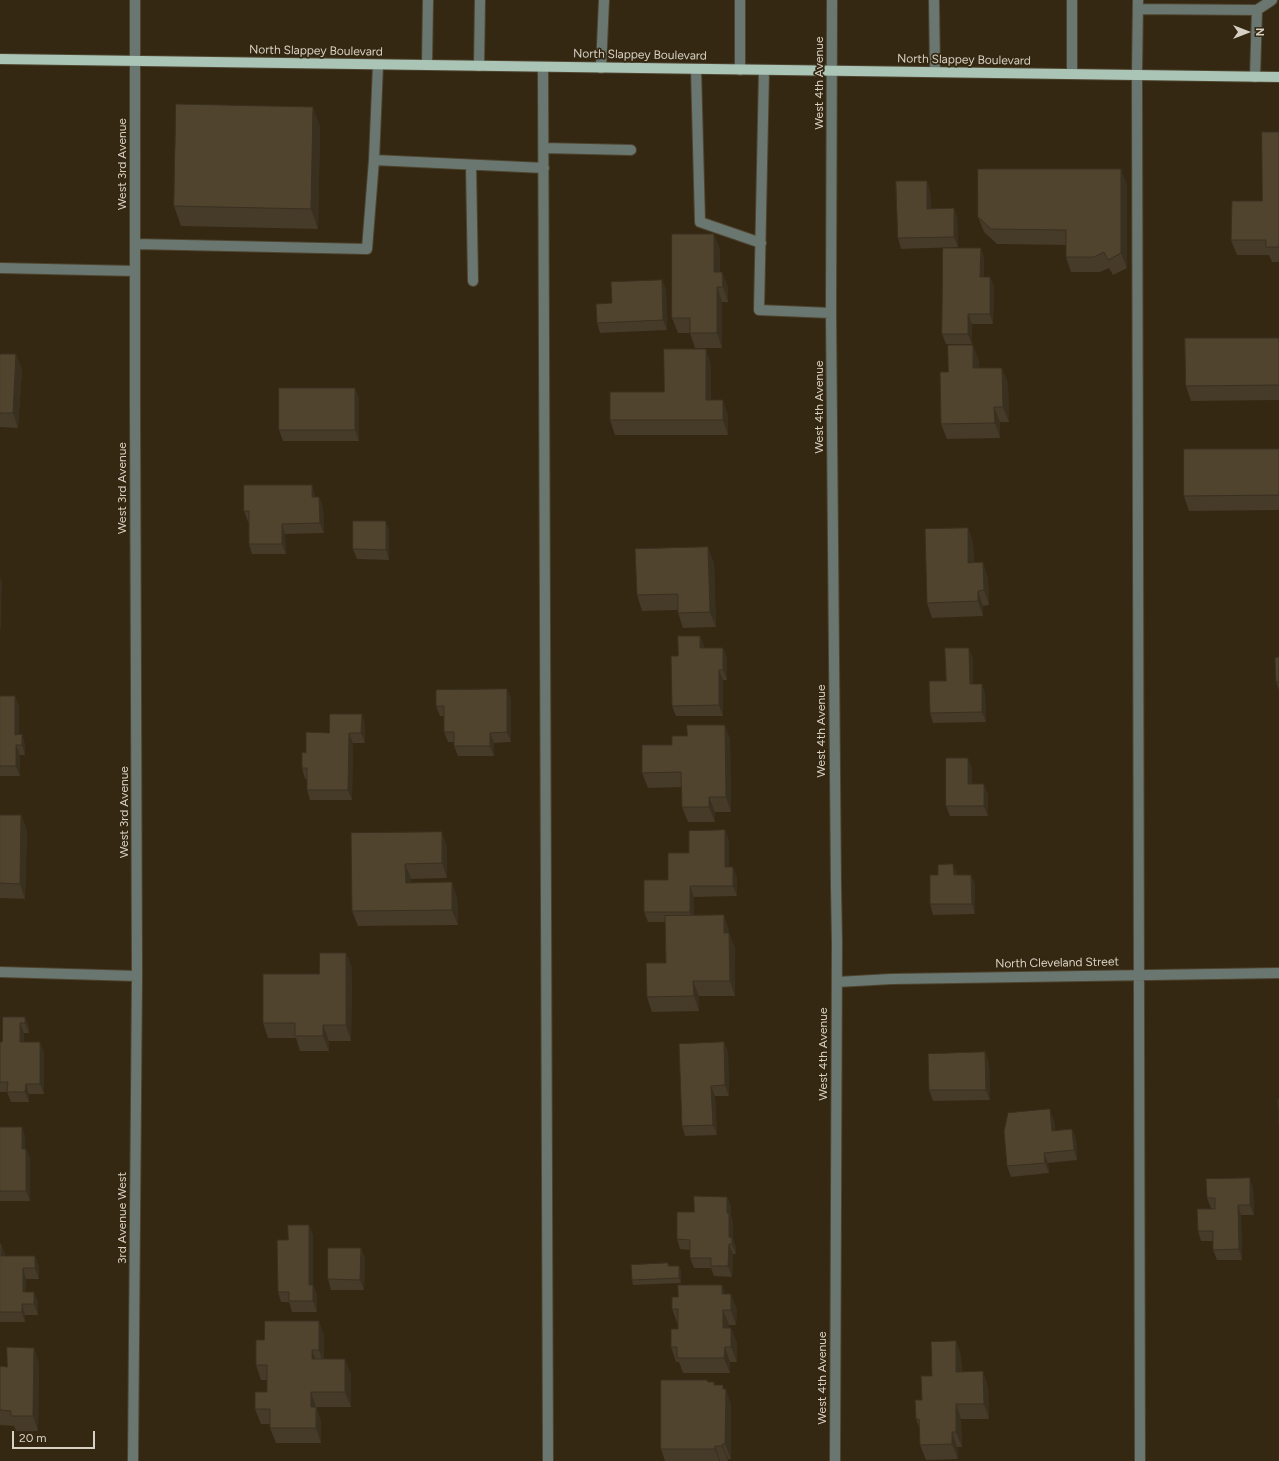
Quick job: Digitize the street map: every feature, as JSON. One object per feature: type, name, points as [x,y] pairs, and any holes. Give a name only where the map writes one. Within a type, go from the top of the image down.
[{"type":"main road","name":"North Slappey Boulevard","points":[[0,59],[1279,77]]},
{"type":"street","name":"West 3rd Avenue","points":[[135,0],[138,976]]},
{"type":"street","points":[[428,0],[428,65]]},
{"type":"street","points":[[479,66],[480,0]]},
{"type":"street","points":[[601,68],[604,0]]},
{"type":"street","points":[[740,0],[740,70]]},
{"type":"street","name":"West 4th Avenue","points":[[832,0],[831,313],[837,943],[835,1461]]},
{"type":"street","points":[[934,0],[935,72]]},
{"type":"street","points":[[1072,0],[1072,74]]},
{"type":"street","points":[[1140,1461],[1138,4],[1257,10],[1272,0]]},
{"type":"street","points":[[1255,77],[1257,10]]},
{"type":"street","points":[[135,244],[367,249],[374,160],[378,65]]},
{"type":"street","points":[[543,67],[548,1461]]},
{"type":"street","points":[[696,69],[700,222],[761,243]]},
{"type":"street","points":[[764,70],[759,310],[831,313]]},
{"type":"street","points":[[544,148],[631,150]]},
{"type":"street","points":[[374,160],[544,168]]},
{"type":"street","points":[[471,165],[472,281]]},
{"type":"street","points":[[0,268],[135,271]]},
{"type":"street","points":[[0,972],[138,976]]},
{"type":"street","name":"North Cleveland Street","points":[[836,982],[891,979],[1279,973]]},
{"type":"street","name":"3rd Avenue West","points":[[134,1461],[138,976]]},
{"type":"building","points":[[176,104],[313,107],[311,209],[174,206]]},
{"type":"building","points":[[1262,132],[1279,132],[1279,247],[1266,247],[1266,240],[1231,240],[1232,201],[1262,201]]},
{"type":"building","points":[[978,169],[1121,169],[1121,253],[1108,260],[1104,252],[1094,257],[1066,257],[1066,230],[991,229],[978,217]]},
{"type":"building","points":[[896,181],[927,181],[927,209],[954,208],[954,237],[898,238]]},
{"type":"building","points":[[672,234],[714,234],[714,272],[722,272],[723,287],[717,287],[717,333],[690,333],[690,318],[672,318]]},
{"type":"building","points":[[943,248],[981,248],[980,277],[990,277],[990,314],[968,314],[968,334],[942,334]]},
{"type":"building","points":[[662,280],[663,320],[597,323],[596,304],[612,303],[611,282]]},
{"type":"building","points":[[1185,338],[1279,338],[1279,385],[1186,386]]},
{"type":"building","points":[[948,345],[973,345],[973,368],[1002,368],[1003,407],[994,407],[995,423],[941,424],[940,372],[948,372]]},
{"type":"building","points":[[664,349],[706,349],[706,400],[723,400],[723,420],[610,420],[610,392],[664,392]]},
{"type":"building","points":[[0,354],[16,354],[13,413],[0,413]]},
{"type":"building","points":[[279,388],[355,388],[355,430],[279,430]]},
{"type":"building","points":[[1184,449],[1279,449],[1279,495],[1184,496]]},
{"type":"building","points":[[244,485],[312,485],[312,497],[319,497],[320,523],[282,524],[282,544],[249,544],[249,511],[244,511]]},
{"type":"building","points":[[353,521],[386,521],[386,550],[353,549]]},
{"type":"building","points":[[968,528],[968,563],[983,562],[984,590],[978,591],[978,601],[927,603],[925,529]]},
{"type":"building","points":[[708,547],[710,612],[678,613],[678,594],[637,595],[635,549]]},
{"type":"building","points":[[678,636],[700,636],[700,648],[723,648],[723,670],[719,670],[719,705],[672,706],[671,656],[678,656]]},
{"type":"building","points":[[945,648],[969,648],[970,684],[982,684],[982,712],[930,713],[929,681],[946,681]]},
{"type":"building","points":[[1279,657],[1279,682],[1276,682],[1275,658]]},
{"type":"building","points":[[507,689],[507,732],[490,733],[490,746],[454,746],[454,732],[444,732],[444,706],[436,706],[436,690]]},
{"type":"building","points":[[0,696],[15,696],[15,735],[22,734],[22,745],[16,745],[16,766],[0,766]]},
{"type":"building","points":[[330,714],[362,714],[361,733],[349,733],[348,790],[307,790],[307,768],[302,768],[302,752],[306,753],[306,732],[329,733]]},
{"type":"building","points":[[687,725],[725,725],[726,797],[709,797],[709,807],[682,807],[681,772],[642,773],[642,745],[672,745],[672,736],[687,736]]},
{"type":"building","points":[[946,758],[968,758],[968,784],[984,784],[984,806],[946,806]]},
{"type":"building","points":[[0,815],[21,815],[20,884],[0,883]]},
{"type":"building","points":[[725,830],[725,867],[733,867],[733,886],[690,886],[690,912],[644,912],[644,880],[668,880],[668,853],[689,853],[689,831]]},
{"type":"building","points":[[442,832],[442,863],[405,864],[406,883],[452,882],[452,910],[352,911],[351,833]]},
{"type":"building","points":[[953,864],[954,875],[971,875],[972,904],[930,904],[930,875],[938,875],[938,865]]},
{"type":"building","points":[[724,915],[724,933],[729,933],[730,981],[693,981],[694,996],[647,997],[646,963],[666,963],[665,916]]},
{"type":"building","points":[[320,953],[346,953],[346,1025],[323,1025],[323,1036],[295,1036],[295,1023],[263,1023],[263,974],[319,974]]},
{"type":"building","points":[[3,1017],[25,1017],[25,1023],[20,1023],[20,1042],[40,1042],[40,1084],[26,1084],[25,1092],[7,1092],[8,1082],[0,1082],[0,1042],[2,1042]]},
{"type":"building","points":[[724,1042],[725,1085],[711,1086],[713,1125],[682,1126],[679,1044]]},
{"type":"building","points":[[985,1052],[986,1090],[929,1090],[928,1054]]},
{"type":"building","points":[[1278,1099],[1279,1099],[1279,1125]]},
{"type":"building","points":[[1050,1109],[1052,1131],[1072,1129],[1074,1150],[1044,1153],[1045,1163],[1007,1166],[1004,1131],[1008,1113]]},
{"type":"building","points":[[0,1127],[22,1127],[22,1149],[26,1149],[26,1191],[0,1191]]},
{"type":"building","points":[[1250,1178],[1250,1205],[1238,1205],[1239,1249],[1213,1250],[1213,1231],[1198,1231],[1197,1209],[1215,1209],[1215,1198],[1207,1198],[1206,1179]]},
{"type":"building","points":[[694,1196],[727,1197],[729,1237],[732,1238],[732,1244],[729,1244],[728,1266],[711,1266],[711,1258],[690,1258],[690,1240],[677,1239],[677,1212],[694,1212]]},
{"type":"building","points":[[288,1225],[309,1225],[309,1285],[313,1285],[313,1301],[289,1301],[289,1292],[278,1292],[277,1240],[288,1240]]},
{"type":"building","points":[[0,1244],[1,1256],[35,1256],[35,1268],[23,1268],[23,1292],[34,1292],[34,1304],[22,1304],[22,1312],[0,1312]]},
{"type":"building","points":[[328,1248],[361,1248],[360,1280],[328,1279]]},
{"type":"building","points":[[668,1263],[668,1266],[679,1266],[679,1278],[632,1280],[631,1265]]},
{"type":"building","points":[[678,1285],[722,1285],[722,1294],[731,1294],[731,1310],[723,1310],[723,1328],[731,1328],[731,1347],[725,1347],[724,1358],[677,1358],[677,1347],[671,1347],[671,1329],[678,1329],[678,1309],[672,1309],[672,1297],[678,1297]]},
{"type":"building","points":[[265,1321],[319,1321],[319,1350],[312,1350],[312,1359],[345,1359],[345,1392],[311,1392],[311,1407],[316,1407],[316,1428],[270,1428],[270,1409],[255,1409],[255,1392],[267,1392],[267,1365],[256,1365],[256,1340],[264,1340]]},
{"type":"building","points":[[956,1341],[956,1372],[983,1371],[984,1404],[956,1404],[956,1432],[952,1432],[952,1444],[920,1445],[919,1419],[916,1419],[915,1400],[922,1400],[921,1376],[932,1376],[931,1342]]},
{"type":"building","points":[[7,1347],[34,1348],[33,1416],[11,1416],[11,1411],[0,1410],[0,1366],[7,1367]]},
{"type":"building","points":[[661,1380],[707,1380],[708,1382],[714,1382],[714,1385],[723,1385],[723,1389],[726,1389],[725,1444],[722,1444],[722,1446],[715,1446],[715,1449],[661,1449]]}]
